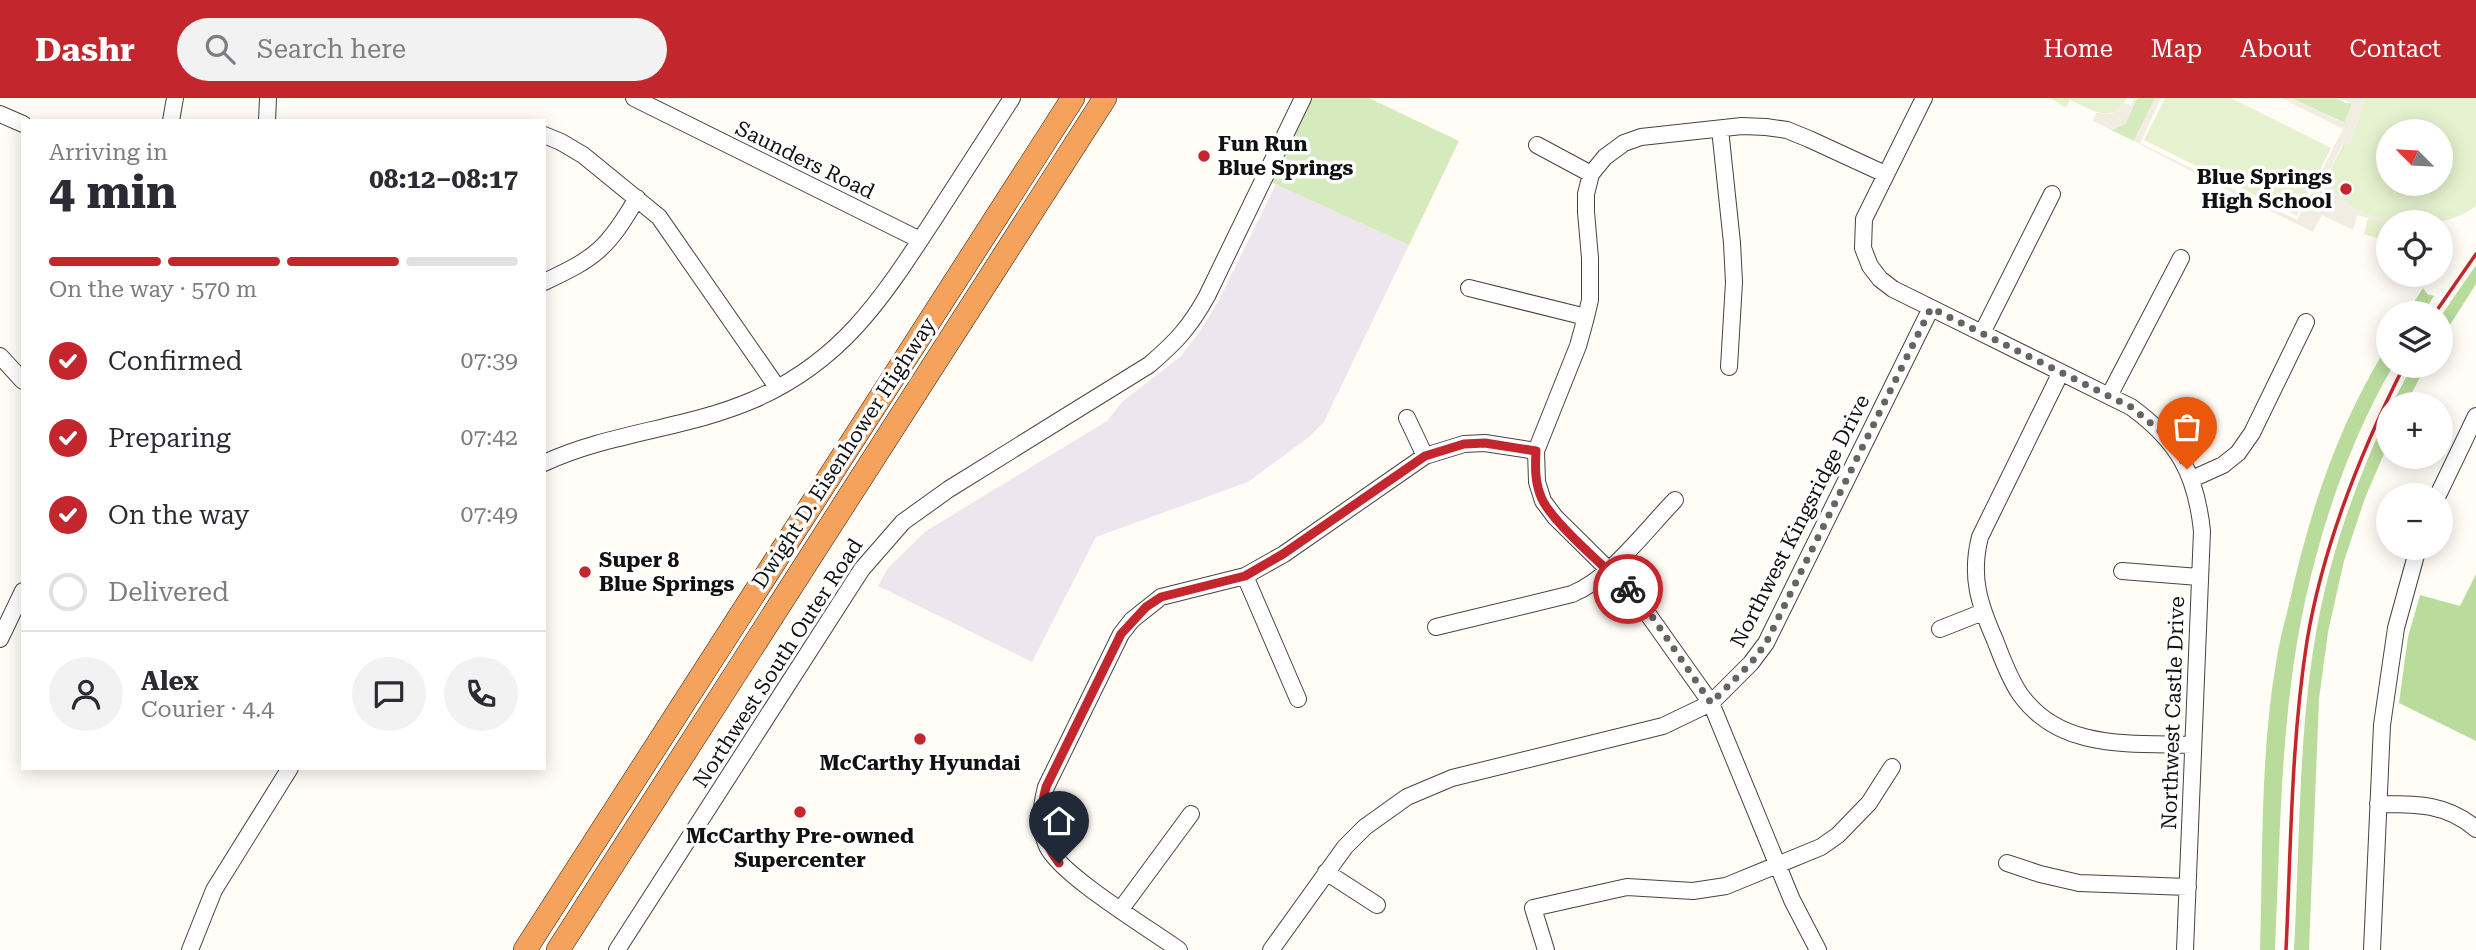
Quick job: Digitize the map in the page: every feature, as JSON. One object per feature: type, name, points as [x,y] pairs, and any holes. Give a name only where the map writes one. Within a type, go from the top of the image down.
[{"type":"highway","name":"Dwight D. Eisenhower Highway","points":[[525,950],[1073,98]]},
{"type":"highway","name":"Dwight D. Eisenhower Highway","points":[[558,950],[1105,98]]},
{"type":"street","points":[[171,119],[176,98]]},
{"type":"street","points":[[267,119],[268,98]]},
{"type":"street","name":"Saunders Road","points":[[634,98],[920,240]]},
{"type":"street","points":[[546,462],[610,438],[723,411],[777,387],[838,346],[869,314],[896,278],[1012,98]]},
{"type":"street","name":"Northwest South Outer Road","points":[[617,950],[862,569],[903,522],[949,489],[1149,365],[1173,345],[1191,324],[1303,98]]},
{"type":"street","points":[[1924,98],[1864,219],[1863,248],[1870,266],[1880,279],[1893,289],[2061,372],[1980,537],[1975,556],[1975,576],[1983,612],[2011,678],[2021,694],[2046,720],[2064,731],[2100,742],[2193,745]]},
{"type":"street","points":[[0,114],[21,123]]},
{"type":"street","points":[[1818,950],[1798,912],[1711,703],[1649,612],[1555,517],[1543,501],[1537,482],[1536,451],[1578,345],[1590,300],[1586,212],[1591,174],[1605,157],[1624,143],[1641,137],[1742,126],[1787,130],[1885,174]]},
{"type":"street","points":[[1720,129],[1734,282],[1729,367]]},
{"type":"street","points":[[546,136],[583,155],[659,217],[777,387]]},
{"type":"street","points":[[1537,145],[1591,174]]},
{"type":"street","points":[[1983,333],[2052,194]]},
{"type":"street","points":[[546,281],[582,265],[601,251],[637,198]]},
{"type":"street","points":[[2109,396],[2181,258]]},
{"type":"street","points":[[1469,288],[1586,317]]},
{"type":"street","name":"Northwest Kingsridge Drive","points":[[1271,950],[1345,847],[1365,827],[1408,797],[1452,778],[1663,726],[1711,703],[1744,671],[1766,643],[1931,308]]},
{"type":"street","points":[[2192,479],[2223,465],[2238,453],[2252,433],[2306,322]]},
{"type":"street","points":[[0,356],[21,379]]},
{"type":"street","name":"Northwest Castle Drive","points":[[2061,372],[2131,407],[2164,434],[2192,479],[2199,505],[2202,531],[2185,950]]},
{"type":"street","points":[[2444,483],[2476,416]]},
{"type":"street","points":[[1407,418],[1425,456]]},
{"type":"street","points":[[1179,950],[1071,874],[1048,848],[1041,820],[1046,787],[1121,634],[1132,620],[1161,597],[1245,576],[1283,554],[1425,456],[1464,444],[1485,443],[1536,451]]},
{"type":"street","points":[[1437,627],[1588,588],[1675,500]]},
{"type":"street","points":[[2372,950],[2382,725],[2396,628],[2415,560]]},
{"type":"street","points":[[2122,571],[2199,577]]},
{"type":"street","points":[[1245,576],[1298,699]]},
{"type":"street","points":[[0,639],[21,595]]},
{"type":"street","points":[[1940,629],[1983,612]]},
{"type":"street","points":[[1546,950],[1533,908],[1627,887],[1693,891],[1726,886],[1821,847],[1838,835],[1869,803],[1892,767]]},
{"type":"street","points":[[190,950],[214,890],[289,770]]},
{"type":"street","points":[[2378,804],[2424,804],[2442,808],[2460,816],[2476,829]]},
{"type":"street","points":[[1121,909],[1191,814]]},
{"type":"street","points":[[2007,863],[2079,883],[2188,887]]},
{"type":"street","points":[[1326,872],[1377,905]]},
{"type":"shaded area","points":[[2134,98],[2137,98],[2125,124],[2111,130],[2093,121],[2096,113],[2111,114],[2125,103],[2131,105]]},
{"type":"shaded area","points":[[2155,98],[2161,98],[2140,143],[2297,220],[2343,129],[2281,98],[2291,98],[2344,123],[2352,103],[2336,98],[2365,98],[2350,144],[2343,142],[2325,181],[2352,207],[2376,217],[2376,220],[2357,215],[2353,230],[2322,215],[2313,232],[2134,141]]},
{"type":"shaded area","points":[[1276,184],[1409,245],[1324,422],[1309,437],[1248,482],[1096,537],[1032,662],[878,586],[888,568],[926,531],[1107,421],[1123,401],[1181,356],[1219,300]]},
{"type":"green space","points":[[1312,98],[1369,98],[1459,141],[1409,245],[1271,182]]},
{"type":"green space","points":[[2050,98],[2127,98],[2115,111],[2101,113],[2070,100],[2066,108]]},
{"type":"green space","points":[[2137,98],[2155,98],[2134,141],[2111,130],[2125,124]]},
{"type":"green space","points":[[2165,98],[2231,98],[2331,148],[2297,216],[2144,140]]},
{"type":"green space","points":[[2291,98],[2336,98],[2352,103],[2345,123]]},
{"type":"green space","points":[[2365,98],[2476,98],[2476,206],[2453,218],[2453,210],[2376,210],[2376,217],[2366,214],[2348,204],[2325,181],[2344,142],[2350,144]]},
{"type":"green space","points":[[2368,218],[2376,220],[2376,237],[2364,234]]},
{"type":"green space","points":[[2476,265],[2476,284],[2453,320],[2451,301]]},
{"type":"green space","points":[[2423,288],[2427,294],[2434,296],[2431,301],[2415,301]]},
{"type":"green space","points":[[2376,365],[2376,378],[2387,378],[2379,392],[2376,392],[2376,398],[2340,479],[2315,561],[2297,644],[2284,750],[2275,950],[2260,950],[2267,734],[2279,647],[2317,499],[2341,436]]},
{"type":"green space","points":[[2406,378],[2420,378],[2412,392],[2398,392]]},
{"type":"green space","points":[[2376,440],[2377,469],[2344,561],[2328,632],[2319,699],[2309,950],[2294,950],[2303,744],[2311,662],[2330,568]]},
{"type":"green space","points":[[2476,574],[2476,741],[2399,703],[2408,637],[2420,595],[2460,606]]},
{"type":"railway","points":[[2443,301],[2476,254]]},
{"type":"railway","points":[[2286,950],[2298,718],[2314,605],[2345,500],[2398,378]]},
{"type":"way so far","points":[[1628,589],[1649,612],[1711,703],[1751,663],[1766,643],[1931,308],[2131,407],[2164,434],[2187,469]]},
{"type":"place","name":"Fun Run Blue Springs","points":[[1204,156]]},
{"type":"place","name":"Blue Springs High School","points":[[2346,189]]},
{"type":"place","name":"Super 8 Blue Springs","points":[[585,572]]},
{"type":"place","name":"McCarthy Hyundai","points":[[920,739]]},
{"type":"place","name":"McCarthy Pre-owned Supercenter","points":[[800,812]]},
{"type":"route","points":[[1059,863],[1048,848],[1042,831],[1042,804],[1046,787],[1121,634],[1132,620],[1161,597],[1245,576],[1283,554],[1425,456],[1464,444],[1485,443],[1536,451],[1537,482],[1543,501],[1555,517],[1628,589]]}]
